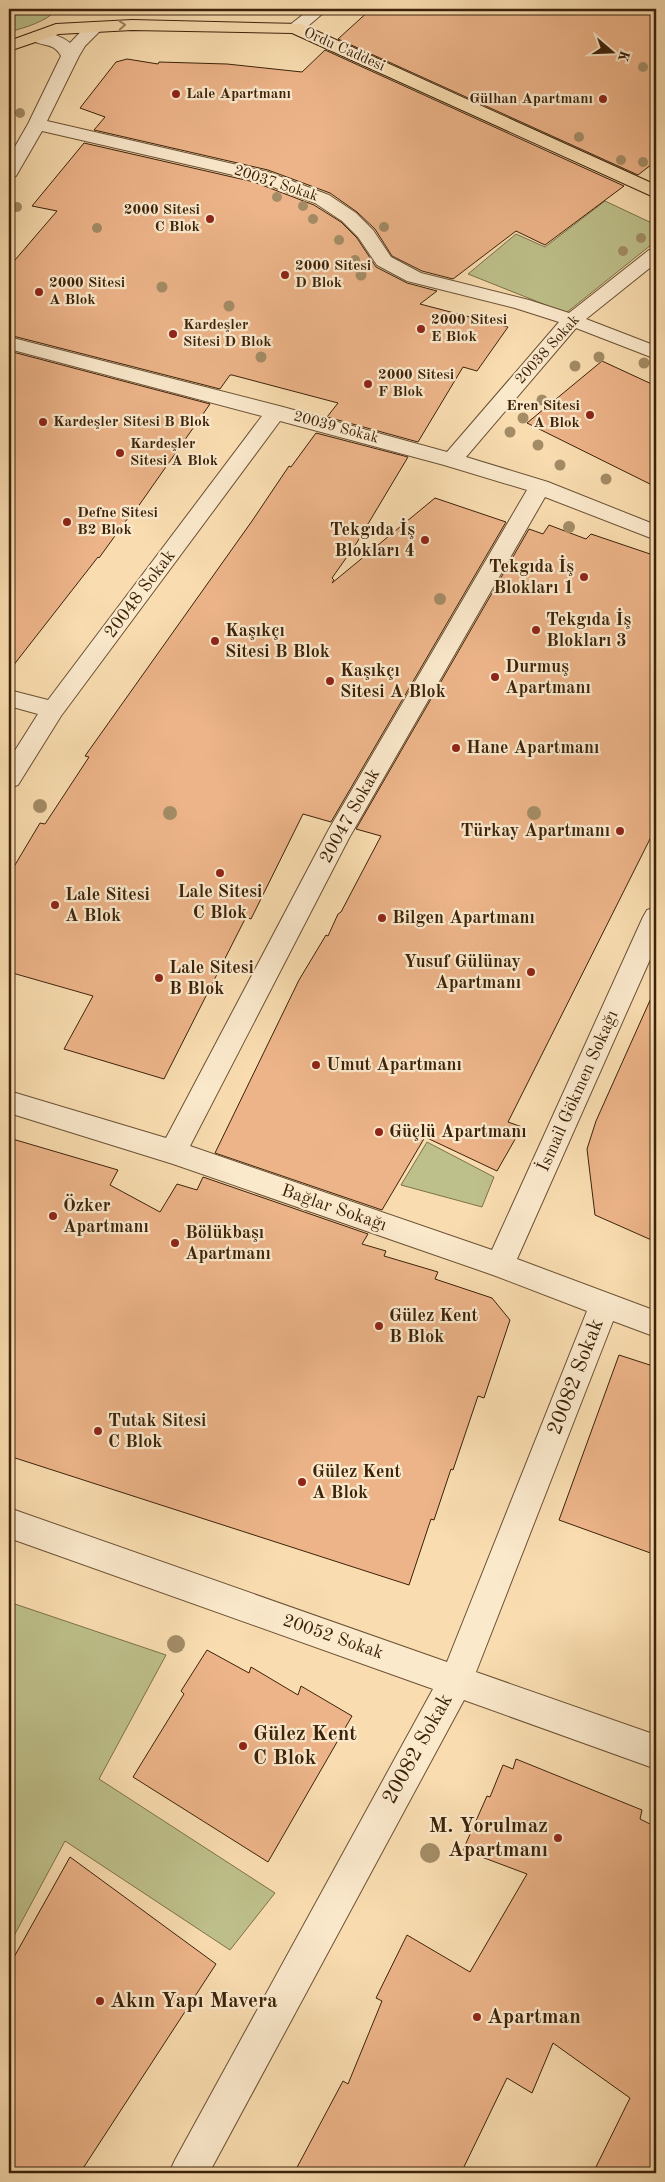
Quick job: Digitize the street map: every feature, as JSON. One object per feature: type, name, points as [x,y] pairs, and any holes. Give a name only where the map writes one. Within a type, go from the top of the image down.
[{"type":"main road","points":[[56,29],[78,14],[82,9]]},
{"type":"main road","points":[[232,11],[295,28]]},
{"type":"main road","name":"Ordu Caddesi","points":[[9,46],[56,29],[132,24],[295,28],[656,192]]},
{"type":"street","points":[[295,28],[320,9]]},
{"type":"street","points":[[9,172],[37,124],[70,56],[78,43],[95,27]]},
{"type":"street","points":[[38,37],[56,40],[64,46],[70,56]]},
{"type":"street","name":"20037 Sokak","points":[[37,124],[260,176],[322,199],[350,217],[366,234],[384,261],[414,277],[491,296],[572,320],[656,353]]},
{"type":"street","name":"20038 Sokak","points":[[452,460],[572,320],[656,254]]},
{"type":"street","name":"20039 Sokak","points":[[9,342],[452,460],[540,487],[656,533]]},
{"type":"street","name":"20048 Sokak","points":[[9,779],[53,710],[276,412]]},
{"type":"street","name":"20047 Sokak","points":[[173,1152],[338,836],[540,487]]},
{"type":"street","points":[[9,698],[53,710]]},
{"type":"street","name":"İsmail Gökmen Sokağı","points":[[500,1265],[656,917]]},
{"type":"street","name":"Bağlar Sokağı","points":[[9,1102],[173,1152],[500,1265],[656,1324]]},
{"type":"street","name":"20082 Sokak","points":[[188,2173],[456,1681],[604,1305]]},
{"type":"street","name":"20052 Sokak","points":[[9,1523],[656,1752]]},
{"type":"green space","points":[[9,9],[58,9],[42,21],[9,32]]},
{"type":"green space","points":[[605,201],[656,225],[656,241],[566,313],[468,274],[516,234],[545,247]]},
{"type":"green space","points":[[427,1142],[494,1177],[482,1207],[401,1185]]},
{"type":"green space","points":[[9,1602],[166,1655],[99,1779],[275,1893],[230,1950],[65,1841],[9,1945]]},
{"type":"building","points":[[371,9],[634,9],[656,16],[656,161],[638,175],[338,39]]},
{"type":"building","points":[[325,50],[624,186],[545,245],[516,231],[453,279],[422,271],[392,256],[375,229],[357,212],[330,193],[268,170],[94,130],[105,117],[80,108],[116,62],[127,59],[158,64],[159,62],[227,64],[302,72]]},
{"type":"building","points":[[84,143],[254,182],[314,205],[341,222],[357,238],[376,267],[407,283],[437,291],[420,304],[508,327],[477,371],[463,367],[418,442],[327,417],[338,403],[232,375],[230,375],[220,389],[9,335],[9,267],[57,211],[32,206]]},
{"type":"building","points":[[9,351],[210,404],[135,511],[133,511],[99,558],[9,671]]},
{"type":"building","name":"Eren Sitesi A Blok","points":[[602,361],[656,386],[656,487],[527,423]]},
{"type":"building","points":[[316,433],[408,457],[356,544],[332,578],[334,580],[332,583],[435,498],[506,522],[331,822],[303,814],[251,919],[246,917],[164,1079],[64,1049],[93,996],[9,972],[9,875],[40,823],[45,824],[89,757],[85,756],[289,466],[291,467]]},
{"type":"building","points":[[549,525],[586,539],[591,534],[656,556],[656,827],[508,1122],[522,1127],[497,1171],[425,1137],[382,1210],[215,1153],[299,980],[326,935],[328,936],[381,836],[356,829],[529,529],[543,534]]},
{"type":"building","points":[[656,987],[656,1242],[595,1215],[587,1149],[596,1121]]},
{"type":"building","points":[[9,1138],[118,1170],[110,1185],[160,1212],[177,1184],[197,1190],[203,1177],[368,1234],[362,1244],[386,1251],[384,1256],[438,1272],[435,1279],[492,1298],[510,1320],[484,1398],[478,1396],[434,1520],[431,1519],[409,1585],[9,1456]]},
{"type":"building","points":[[619,1355],[656,1367],[656,1555],[559,1520]]},
{"type":"building","name":"Gülez Kent C Blok","points":[[207,1650],[249,1673],[251,1667],[298,1695],[301,1686],[352,1716],[268,1862],[133,1777],[184,1694],[181,1691]]},
{"type":"building","points":[[516,1759],[642,1810],[640,1819],[656,1827],[656,2173],[593,2173],[630,2098],[553,2043],[532,2093],[507,2078],[461,2173],[294,2173],[343,2081],[348,2084],[382,2001],[376,1998],[407,1935],[470,1972],[527,1874],[463,1850],[487,1796],[490,1797],[503,1765],[513,1769]]},
{"type":"building","name":"Akın Yapı Mavera","points":[[70,1857],[216,1964],[80,2173],[9,2173],[9,1966]]},
{"type":"place","name":"Lale Apartmanı","points":[[176,94]]},
{"type":"place","name":"Gülhan Apartmanı","points":[[603,99]]},
{"type":"place","name":"2000 Sitesi C Blok","points":[[210,219]]},
{"type":"place","name":"2000 Sitesi D Blok","points":[[285,275]]},
{"type":"place","name":"2000 Sitesi A Blok","points":[[39,292]]},
{"type":"place","name":"2000 Sitesi E Blok","points":[[421,329]]},
{"type":"place","name":"Kardeşler Sitesi D Blok","points":[[173,334]]},
{"type":"place","name":"2000 Sitesi F Blok","points":[[368,384]]},
{"type":"place","name":"Eren Sitesi A Blok","points":[[590,415]]},
{"type":"place","name":"Kardeşler Sitesi B Blok","points":[[43,422]]},
{"type":"place","name":"Kardeşler Sitesi A Blok","points":[[120,453]]},
{"type":"place","name":"Defne Sitesi B2 Blok","points":[[67,522]]},
{"type":"place","name":"Tekgıda İş Blokları 4","points":[[425,540]]},
{"type":"place","name":"Tekgıda İş Blokları 1","points":[[584,577]]},
{"type":"place","name":"Tekgıda İş Blokları 3","points":[[536,630]]},
{"type":"place","name":"Kaşıkçı Sitesi B Blok","points":[[215,641]]},
{"type":"place","name":"Durmuş Apartmanı","points":[[495,677]]},
{"type":"place","name":"Kaşıkçı Sitesi A Blok","points":[[330,681]]},
{"type":"place","name":"Hane Apartmanı","points":[[456,748]]},
{"type":"place","name":"Türkay Apartmanı","points":[[620,831]]},
{"type":"place","name":"Lale Sitesi C Blok","points":[[220,873]]},
{"type":"place","name":"Lale Sitesi A Blok","points":[[55,905]]},
{"type":"place","name":"Bilgen Apartmanı","points":[[382,918]]},
{"type":"place","name":"Yusuf Gülünay Apartmanı","points":[[531,972]]},
{"type":"place","name":"Lale Sitesi B Blok","points":[[159,978]]},
{"type":"place","name":"Umut Apartmanı","points":[[316,1065]]},
{"type":"place","name":"Güçlü Apartmanı","points":[[379,1132]]},
{"type":"place","name":"Özker Apartmanı","points":[[53,1216]]},
{"type":"place","name":"Bölükbaşı Apartmanı","points":[[175,1243]]},
{"type":"place","name":"Gülez Kent B Blok","points":[[379,1326]]},
{"type":"place","name":"Tutak Sitesi C Blok","points":[[98,1431]]},
{"type":"place","name":"Gülez Kent A Blok","points":[[302,1482]]},
{"type":"place","name":"Gülez Kent C Blok","points":[[243,1746]]},
{"type":"place","name":"M. Yorulmaz Apartmanı","points":[[558,1838]]},
{"type":"place","name":"Akın Yapı Mavera","points":[[100,2001]]},
{"type":"place","name":"Apartman","points":[[477,2017]]}]
